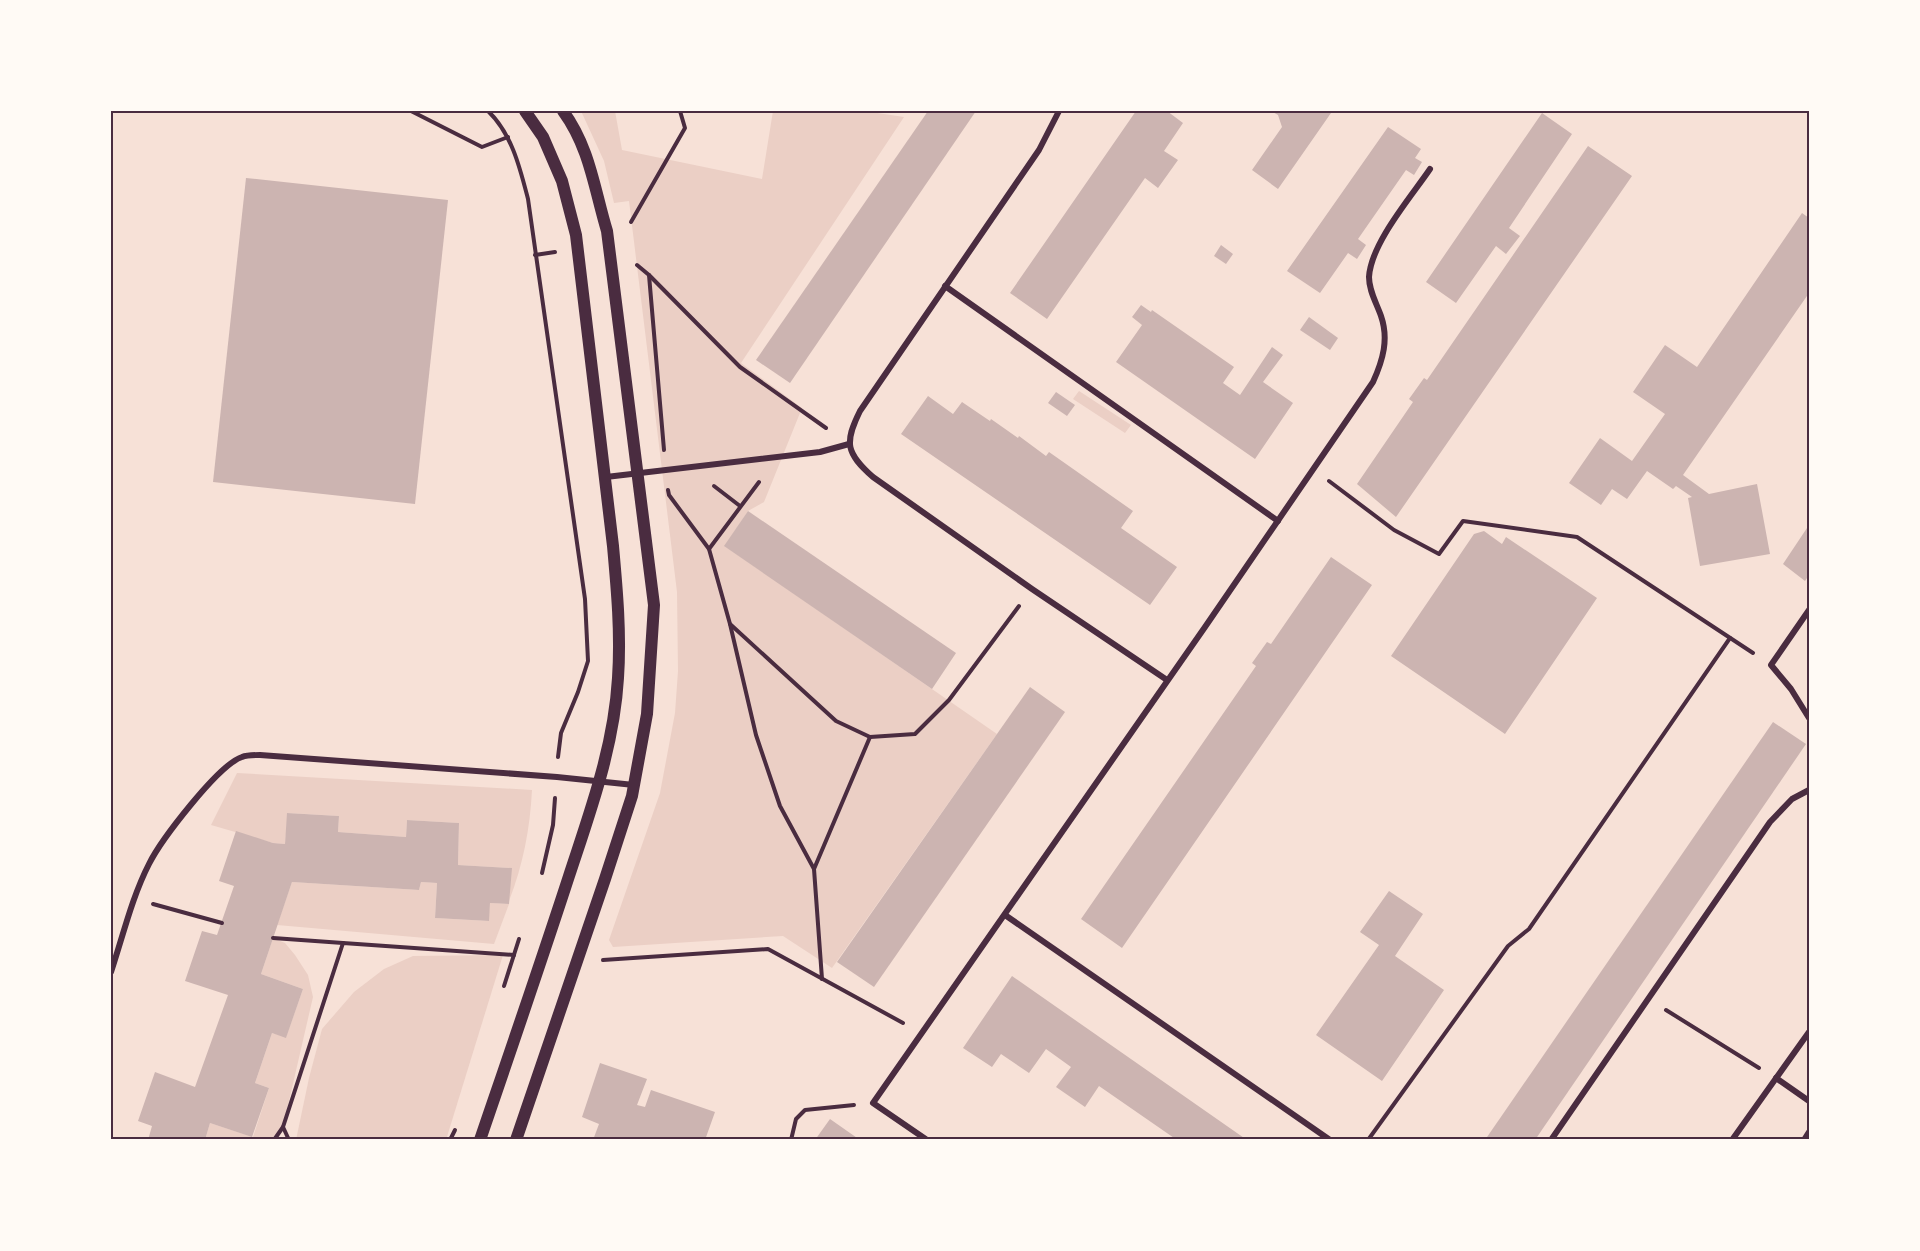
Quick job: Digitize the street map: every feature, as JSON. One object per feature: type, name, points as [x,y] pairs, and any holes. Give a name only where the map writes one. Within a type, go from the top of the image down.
[{"type":"main road","points":[[480,1140],[600,781],[612,728],[618,679],[618,594],[576,235],[562,181],[543,137],[525,111]]},
{"type":"main road","points":[[516,1140],[616,847],[634,785],[647,714],[654,606],[607,231],[594,176],[582,144],[563,111]]},
{"type":"street","points":[[1059,111],[1039,150],[860,411],[852,428],[849,444],[859,464],[873,477],[1032,589],[1167,680]]},
{"type":"street","points":[[927,1140],[873,1103],[1373,382],[1385,348],[1385,333],[1371,292],[1369,277],[1372,263],[1379,244],[1430,169]]},
{"type":"street","points":[[945,286],[1278,521]]},
{"type":"street","points":[[606,477],[777,458],[820,452],[849,444]]},
{"type":"street","points":[[1809,610],[1771,665],[1791,688],[1809,718]]},
{"type":"street","points":[[111,972],[135,899],[150,862],[161,843],[208,786],[226,767],[242,757],[260,754],[634,785]]},
{"type":"street","points":[[1551,1140],[1770,822],[1792,799],[1809,790]]},
{"type":"street","points":[[1005,915],[1330,1140]]},
{"type":"street","points":[[1732,1140],[1809,1032]]},
{"type":"street","points":[[1776,1078],[1809,1101]]},
{"type":"street","points":[[1804,1140],[1809,1132]]},
{"type":"path","points":[[411,111],[482,147],[508,137]]},
{"type":"path","points":[[488,111],[499,121],[508,137],[519,165],[528,199],[585,599],[588,661],[561,733],[558,756]]},
{"type":"path","points":[[629,226],[685,128],[680,111]]},
{"type":"path","points":[[633,262],[649,275],[740,367],[849,444]]},
{"type":"path","points":[[649,275],[669,495],[710,549],[759,745],[780,806],[814,869],[822,980]]},
{"type":"path","points":[[710,549],[777,458]]},
{"type":"path","points":[[1313,470],[1394,530],[1439,554],[1463,521],[1577,537],[1771,665]]},
{"type":"path","points":[[730,624],[836,721],[870,737],[915,734],[949,700],[1032,589]]},
{"type":"path","points":[[1368,1140],[1508,946],[1528,929],[1730,638]]},
{"type":"path","points":[[814,869],[870,737]]},
{"type":"path","points":[[540,882],[553,825],[555,796]]},
{"type":"path","points":[[135,899],[222,923]]},
{"type":"path","points":[[273,938],[514,955],[521,934]]},
{"type":"path","points":[[274,1140],[284,1127],[343,943]]},
{"type":"path","points":[[599,960],[768,949],[922,1032]]},
{"type":"path","points":[[1647,998],[1776,1078]]},
{"type":"path","points":[[791,1140],[796,1119],[805,1110],[873,1103]]},
{"type":"path","points":[[284,1127],[289,1140]]},
{"type":"shaded area","points":[[581,111],[615,111],[622,150],[762,179],[773,111],[864,111],[904,117],[741,363],[802,408],[764,502],[748,511],[725,546],[997,734],[832,968],[783,936],[613,947],[609,940],[660,793],[675,713],[678,671],[677,592],[629,201],[614,203],[604,161]]},
{"type":"shaded area","points":[[1079,391],[1131,425],[1125,433],[1073,399]]},
{"type":"shaded area","points":[[237,773],[532,790],[525,847],[509,901],[511,868],[458,865],[459,823],[407,820],[406,837],[338,832],[339,816],[288,813],[285,844],[273,843],[211,825]]},
{"type":"shaded area","points":[[292,882],[419,890],[421,882],[437,883],[435,918],[488,921],[490,903],[509,904],[494,944],[277,925]]},
{"type":"shaded area","points":[[273,938],[285,943],[295,955],[308,975],[313,997],[283,1127],[274,1140],[205,1140],[210,1123],[253,1137],[269,1088],[255,1083],[272,1033],[286,1037],[303,989],[261,974]]},
{"type":"shaded area","points":[[503,955],[446,1140],[296,1140],[322,1029],[354,992],[384,969],[413,956]]},
{"type":"building","points":[[928,111],[976,111],[790,383],[756,360]]},
{"type":"building","points":[[1136,111],[1167,111],[1183,123],[1164,151],[1178,160],[1158,188],[1145,178],[1047,319],[1010,293]]},
{"type":"building","points":[[1271,111],[1328,111],[1331,113],[1278,189],[1252,170],[1282,127],[1278,115]]},
{"type":"building","points":[[1542,113],[1572,134],[1509,228],[1520,236],[1506,254],[1496,246],[1456,303],[1426,282]]},
{"type":"building","points":[[1388,127],[1421,149],[1415,158],[1422,162],[1414,175],[1406,170],[1358,239],[1366,245],[1357,259],[1348,253],[1320,293],[1287,271]]},
{"type":"building","points":[[1588,146],[1632,176],[1396,517],[1357,484],[1413,402],[1409,399],[1424,378],[1427,380]]},
{"type":"building","points":[[246,178],[448,200],[415,504],[213,482]]},
{"type":"building","points":[[1802,213],[1809,218],[1809,293],[1683,475],[1709,494],[1757,484],[1770,554],[1700,566],[1688,498],[1692,497],[1676,486],[1673,489],[1647,471],[1627,499],[1612,489],[1601,505],[1569,483],[1600,438],[1632,461],[1665,414],[1633,392],[1665,345],[1697,367]]},
{"type":"building","points":[[1221,245],[1233,254],[1226,264],[1214,256]]},
{"type":"building","points":[[1141,305],[1151,312],[1152,310],[1234,367],[1223,383],[1240,395],[1272,347],[1283,355],[1263,382],[1293,403],[1255,459],[1116,362],[1142,325],[1132,317]]},
{"type":"building","points":[[1309,317],[1338,338],[1330,350],[1300,330]]},
{"type":"building","points":[[1056,392],[1075,405],[1067,416],[1048,403]]},
{"type":"building","points":[[928,396],[953,414],[962,402],[1018,438],[1019,436],[1046,456],[1049,452],[1133,511],[1121,528],[1177,567],[1150,605],[901,434]]},
{"type":"building","points":[[748,511],[956,653],[932,689],[724,546]]},
{"type":"building","points":[[1809,525],[1809,575],[1805,581],[1783,564]]},
{"type":"building","points":[[1484,531],[1502,544],[1506,537],[1597,598],[1505,734],[1391,656],[1474,534]]},
{"type":"building","points":[[1331,557],[1372,585],[1122,948],[1081,919],[1256,666],[1252,663],[1267,642],[1271,644]]},
{"type":"building","points":[[1030,687],[1065,712],[874,987],[837,962]]},
{"type":"building","points":[[1773,722],[1806,744],[1535,1140],[1485,1140]]},
{"type":"building","points":[[287,813],[339,816],[338,832],[406,837],[407,820],[459,823],[458,865],[512,868],[509,904],[490,903],[489,921],[435,918],[437,883],[421,882],[419,890],[292,882],[261,974],[303,989],[286,1038],[272,1033],[255,1083],[269,1088],[252,1137],[210,1123],[205,1140],[148,1140],[152,1126],[138,1121],[155,1072],[195,1087],[228,995],[185,981],[202,931],[217,935],[234,886],[219,881],[236,831],[273,843],[285,844]]},
{"type":"building","points":[[1389,891],[1423,914],[1395,956],[1444,990],[1382,1081],[1316,1035],[1379,945],[1360,932]]},
{"type":"building","points":[[1012,976],[1247,1140],[1177,1140],[1099,1086],[1085,1107],[1056,1087],[1071,1067],[1046,1049],[1029,1073],[1001,1054],[992,1067],[963,1048]]},
{"type":"building","points":[[600,1063],[647,1079],[637,1105],[645,1107],[651,1090],[715,1112],[705,1140],[593,1140],[599,1124],[582,1117]]},
{"type":"building","points":[[830,1119],[860,1140],[815,1140]]}]
